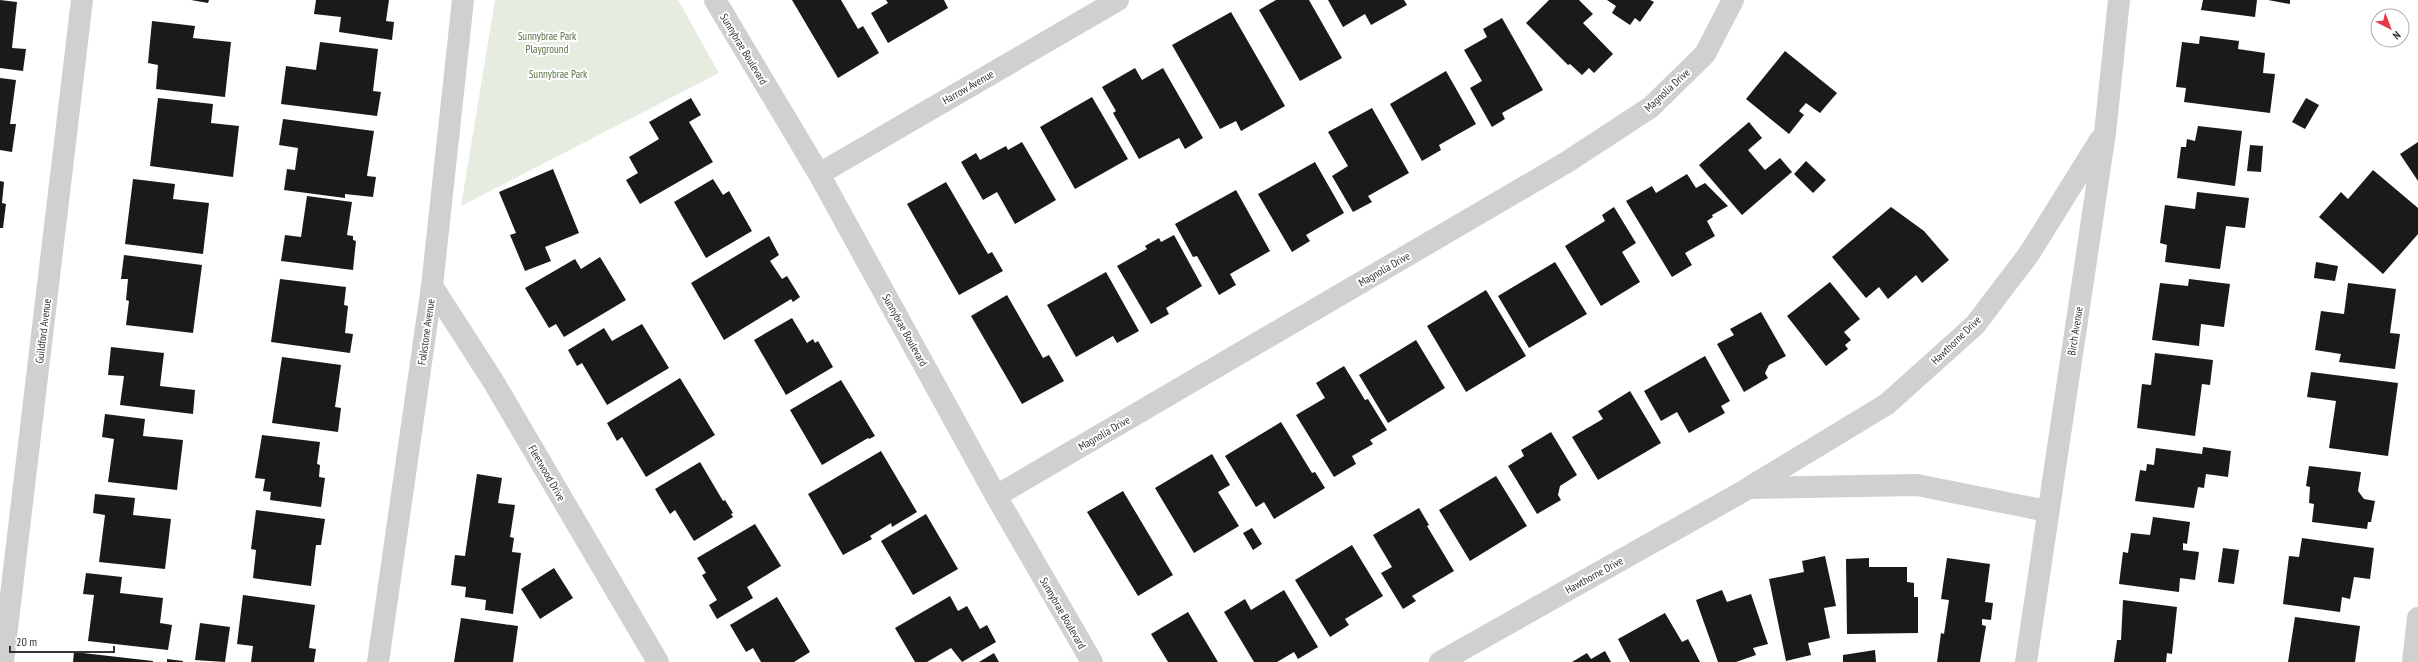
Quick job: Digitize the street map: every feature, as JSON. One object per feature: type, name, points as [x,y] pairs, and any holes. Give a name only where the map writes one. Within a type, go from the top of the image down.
[{"type":"street","name":"Guildford Avenue","points":[[3,662],[82,0]]},
{"type":"street","name":"Folkstone Avenue","points":[[378,662],[432,286],[463,0]]},
{"type":"street","name":"Sunnybrae Boulevard","points":[[715,0],[818,174],[996,496],[1092,662]]},
{"type":"street","name":"Harrow Avenue","points":[[818,174],[1118,0]]},
{"type":"street","name":"Magnolia Drive","points":[[996,496],[1567,162],[1651,107],[1705,54],[1733,0]]},
{"type":"street","name":"Birch Avenue","points":[[2026,662],[2047,511],[2105,133],[2119,0]]},
{"type":"street","name":"Hawthorne Drive","points":[[1440,662],[1749,488],[1886,404],[1975,325],[2029,254],[2105,133]]},
{"type":"street","name":"Fleetwood Drive","points":[[432,286],[493,381],[658,662]]},
{"type":"street","name":"Hawthorne Drive","points":[[1749,488],[1917,485],[2047,511]]},
{"type":"street","points":[[2413,662],[2418,618]]},
{"type":"green space","name":"Sunnybrae Park","points":[[495,0],[678,0],[719,73],[461,206]]},
{"type":"building","points":[[0,0],[17,2],[12,48],[26,49],[23,71],[0,68]]},
{"type":"building","points":[[191,0],[209,0],[208,3]]},
{"type":"building","points":[[316,0],[389,0],[386,21],[394,22],[392,40],[339,32],[341,17],[314,14]]},
{"type":"building","points":[[792,0],[841,0],[858,29],[863,26],[879,53],[838,78]]},
{"type":"building","points":[[886,0],[944,0],[948,8],[888,43],[871,13],[888,3]]},
{"type":"building","points":[[1276,0],[1309,0],[1342,58],[1300,81],[1259,10]]},
{"type":"building","points":[[1328,0],[1404,0],[1407,5],[1371,25],[1365,14],[1343,27]]},
{"type":"building","points":[[1549,0],[1579,0],[1593,14],[1583,23],[1613,54],[1594,73],[1589,68],[1582,75],[1570,64],[1568,65],[1526,23]]},
{"type":"building","points":[[1607,0],[1650,0],[1654,2],[1640,22],[1635,18],[1630,25],[1612,13],[1616,6]]},
{"type":"building","points":[[2203,0],[2257,0],[2255,17],[2201,10]]},
{"type":"building","points":[[2268,0],[2290,0],[2290,4]]},
{"type":"building","points":[[1231,12],[1285,106],[1241,131],[1236,121],[1220,129],[1172,45]]},
{"type":"building","points":[[1502,18],[1543,90],[1502,113],[1505,119],[1492,127],[1470,88],[1482,81],[1464,50],[1487,37],[1483,29]]},
{"type":"building","points":[[152,21],[195,26],[193,38],[231,42],[225,97],[156,89],[158,65],[148,63]]},
{"type":"building","points":[[2200,36],[2239,41],[2238,49],[2265,53],[2263,73],[2275,74],[2270,113],[2184,102],[2186,88],[2176,87],[2182,42],[2199,44]]},
{"type":"building","points":[[320,42],[378,49],[373,91],[381,92],[377,116],[281,104],[286,66],[316,70]]},
{"type":"building","points":[[1785,51],[1837,93],[1820,113],[1806,103],[1799,111],[1804,115],[1789,134],[1746,99]]},
{"type":"building","points":[[1135,68],[1142,80],[1163,68],[1203,138],[1185,149],[1179,138],[1139,159],[1113,113],[1116,111],[1102,87]]},
{"type":"building","points":[[1446,71],[1476,124],[1439,145],[1441,150],[1422,161],[1390,104]]},
{"type":"building","points":[[0,78],[16,80],[10,124],[16,124],[12,152],[0,150]]},
{"type":"building","points":[[1092,97],[1128,159],[1075,189],[1040,127]]},
{"type":"building","points":[[158,98],[213,104],[211,123],[239,126],[233,177],[150,166]]},
{"type":"building","points":[[691,98],[701,115],[689,122],[713,162],[640,204],[626,180],[638,173],[629,157],[659,139],[649,122]]},
{"type":"building","points":[[2306,98],[2319,105],[2305,129],[2292,122]]},
{"type":"building","points":[[1372,108],[1409,173],[1368,196],[1372,202],[1353,212],[1332,176],[1348,166],[1328,132]]},
{"type":"building","points":[[283,119],[374,131],[367,176],[376,177],[373,197],[345,194],[345,198],[284,190],[287,169],[295,170],[298,148],[279,145]]},
{"type":"building","points":[[1749,122],[1762,138],[1748,150],[1765,170],[1780,158],[1792,172],[1742,215],[1699,165]]},
{"type":"building","points":[[2198,126],[2242,131],[2235,186],[2177,178],[2181,147],[2186,147],[2187,139],[2195,141]]},
{"type":"building","points":[[1022,142],[1056,200],[1015,224],[997,192],[983,200],[961,162],[976,153],[980,160],[1006,146],[1008,150]]},
{"type":"building","points":[[2418,142],[2418,181],[2400,154]]},
{"type":"building","points":[[2250,145],[2263,146],[2261,172],[2247,171]]},
{"type":"building","points":[[1806,161],[1826,180],[1813,193],[1794,174]]},
{"type":"building","points":[[1315,162],[1344,213],[1306,235],[1310,241],[1292,252],[1258,194]]},
{"type":"building","points":[[553,169],[579,233],[545,247],[551,261],[525,271],[510,235],[516,233],[499,192]]},
{"type":"building","points":[[2373,170],[2418,208],[2418,234],[2383,274],[2319,217],[2341,192],[2348,199]]},
{"type":"building","points":[[1687,174],[1696,188],[1705,183],[1728,206],[1712,215],[1713,217],[1707,221],[1715,236],[1685,253],[1692,265],[1672,277],[1626,201],[1652,186],[1656,193]]},
{"type":"building","points":[[133,179],[175,184],[173,199],[209,203],[203,254],[125,244]]},
{"type":"building","points":[[713,179],[723,195],[729,191],[752,231],[706,258],[674,202]]},
{"type":"building","points":[[0,181],[4,182],[2,203],[6,204],[3,228],[0,228]]},
{"type":"building","points":[[946,182],[988,254],[992,252],[1003,271],[959,295],[907,204]]},
{"type":"building","points":[[1236,190],[1270,251],[1230,274],[1236,285],[1219,295],[1197,256],[1193,257],[1175,224]]},
{"type":"building","points":[[2197,192],[2249,198],[2245,228],[2226,226],[2220,269],[2165,262],[2167,245],[2160,243],[2165,205],[2195,209]]},
{"type":"building","points":[[307,196],[352,202],[347,235],[353,236],[353,240],[356,241],[353,270],[281,261],[285,235],[301,237]]},
{"type":"building","points":[[1614,207],[1636,243],[1622,252],[1640,282],[1601,306],[1565,246],[1605,221],[1602,215]]},
{"type":"building","points":[[1891,207],[1924,231],[1949,260],[1922,283],[1916,275],[1888,299],[1879,287],[1866,298],[1832,257]]},
{"type":"building","points":[[1174,235],[1202,286],[1166,308],[1169,314],[1151,324],[1117,266],[1147,249],[1145,246],[1159,238],[1161,242]]},
{"type":"building","points":[[769,236],[779,255],[770,261],[782,279],[787,276],[800,297],[793,302],[791,299],[724,340],[691,283]]},
{"type":"building","points":[[124,255],[202,265],[193,333],[126,325],[129,301],[126,300],[128,279],[121,279]]},
{"type":"building","points":[[600,257],[626,300],[564,337],[556,324],[549,328],[525,288],[575,259],[581,269]]},
{"type":"building","points":[[1555,262],[1587,314],[1529,348],[1498,296]]},
{"type":"building","points":[[2316,262],[2338,266],[2335,281],[2314,278]]},
{"type":"building","points":[[1106,272],[1139,331],[1117,343],[1113,336],[1076,357],[1047,305]]},
{"type":"building","points":[[280,279],[346,287],[344,305],[348,306],[345,333],[353,334],[350,353],[271,342]]},
{"type":"building","points":[[2189,279],[2230,284],[2224,327],[2201,324],[2199,346],[2152,340],[2160,283],[2188,286]]},
{"type":"building","points":[[1830,282],[1860,319],[1844,332],[1851,340],[1845,345],[1848,349],[1826,366],[1787,316]]},
{"type":"building","points":[[2348,283],[2396,289],[2390,333],[2400,334],[2395,369],[2339,362],[2341,354],[2315,350],[2321,311],[2344,314]]},
{"type":"building","points":[[1486,290],[1526,356],[1466,392],[1427,326]]},
{"type":"building","points":[[1007,295],[1043,358],[1049,355],[1064,381],[1022,404],[971,316]]},
{"type":"building","points":[[1761,312],[1786,356],[1769,365],[1765,373],[1768,378],[1744,392],[1717,344],[1734,335],[1730,329]]},
{"type":"building","points":[[792,318],[807,343],[813,339],[815,343],[818,341],[833,367],[786,395],[754,340]]},
{"type":"building","points":[[642,324],[669,368],[607,405],[582,363],[577,366],[568,350],[604,328],[612,341]]},
{"type":"building","points":[[1416,340],[1445,388],[1388,423],[1359,375]]},
{"type":"building","points":[[111,347],[164,353],[160,386],[195,390],[193,414],[120,405],[124,376],[108,375]]},
{"type":"building","points":[[2155,353],[2213,360],[2210,385],[2202,384],[2195,436],[2137,428],[2142,384],[2151,385]]},
{"type":"building","points":[[1705,356],[1730,401],[1721,406],[1725,413],[1689,433],[1677,412],[1661,421],[1644,391]]},
{"type":"building","points":[[282,357],[341,365],[335,407],[341,408],[338,432],[272,423]]},
{"type":"building","points":[[1344,366],[1365,400],[1368,399],[1387,430],[1370,440],[1373,444],[1352,456],[1356,464],[1334,477],[1296,415],[1325,398],[1316,383]]},
{"type":"building","points":[[2311,372],[2398,383],[2388,456],[2329,448],[2336,401],[2307,397]]},
{"type":"building","points":[[680,378],[715,435],[646,477],[622,437],[617,441],[607,423]]},
{"type":"building","points":[[841,380],[875,436],[869,439],[868,438],[822,465],[790,410]]},
{"type":"building","points":[[1630,391],[1661,443],[1598,480],[1572,437],[1603,419],[1598,411]]},
{"type":"building","points":[[105,414],[145,419],[143,436],[183,440],[177,490],[108,482],[114,439],[102,437]]},
{"type":"building","points":[[1281,422],[1312,473],[1315,472],[1325,488],[1274,519],[1264,502],[1256,507],[1225,456]]},
{"type":"building","points":[[1551,432],[1577,475],[1560,486],[1558,495],[1561,500],[1537,514],[1508,466],[1524,456],[1521,450]]},
{"type":"building","points":[[262,435],[320,442],[317,464],[320,465],[319,477],[325,478],[321,507],[270,500],[271,492],[263,491],[265,479],[255,478]]},
{"type":"building","points":[[2203,447],[2231,451],[2228,477],[2206,474],[2204,488],[2198,487],[2194,508],[2135,501],[2140,470],[2146,471],[2147,464],[2154,465],[2156,448],[2202,454]]},
{"type":"building","points":[[881,451],[917,512],[892,527],[891,523],[870,536],[872,539],[843,555],[808,494]]},
{"type":"building","points":[[1212,454],[1230,485],[1218,492],[1239,526],[1194,553],[1155,488]]},
{"type":"building","points":[[700,462],[723,501],[725,500],[733,513],[731,514],[733,517],[694,541],[675,510],[670,514],[655,489]]},
{"type":"building","points":[[2309,466],[2361,472],[2358,491],[2364,499],[2375,501],[2371,522],[2368,522],[2367,529],[2312,522],[2314,504],[2309,503],[2310,487],[2306,486]]},
{"type":"building","points":[[477,474],[502,478],[498,503],[515,505],[510,537],[514,538],[512,552],[521,553],[513,614],[485,610],[486,600],[465,597],[466,587],[451,585],[455,555],[465,556]]},
{"type":"building","points":[[1496,476],[1527,526],[1470,561],[1439,510]]},
{"type":"building","points":[[1123,491],[1173,575],[1138,596],[1087,512]]},
{"type":"building","points":[[95,494],[135,498],[133,515],[171,519],[165,569],[99,562],[105,515],[93,513]]},
{"type":"building","points":[[1419,508],[1429,525],[1427,526],[1454,571],[1412,596],[1416,601],[1403,609],[1381,573],[1392,567],[1373,535]]},
{"type":"building","points":[[256,510],[325,519],[321,545],[316,545],[311,586],[253,578],[256,550],[251,549]]},
{"type":"building","points":[[926,514],[958,569],[913,595],[881,541]]},
{"type":"building","points":[[2153,517],[2190,522],[2187,544],[2183,543],[2183,550],[2199,552],[2195,580],[2180,578],[2179,592],[2119,584],[2123,552],[2128,553],[2131,533],[2150,535]]},
{"type":"building","points":[[755,524],[781,566],[747,587],[753,598],[717,619],[709,605],[717,600],[702,575],[706,573],[697,558]]},
{"type":"building","points":[[1252,528],[1262,544],[1253,550],[1243,533]]},
{"type":"building","points":[[2302,538],[2374,548],[2370,579],[2354,577],[2350,599],[2342,597],[2340,612],[2283,604],[2289,556],[2299,557]]},
{"type":"building","points":[[1352,545],[1383,596],[1345,619],[1349,625],[1330,637],[1295,580]]},
{"type":"building","points":[[2223,548],[2239,550],[2234,584],[2218,582]]},
{"type":"building","points":[[1825,556],[1836,606],[1824,608],[1830,638],[1808,643],[1811,655],[1786,661],[1769,579],[1804,572],[1802,561]]},
{"type":"building","points":[[1869,558],[1869,567],[1907,567],[1907,582],[1914,583],[1914,597],[1918,597],[1918,633],[1847,634],[1846,559]]},
{"type":"building","points":[[1947,558],[1990,564],[1985,602],[1993,603],[1991,620],[1982,619],[1982,625],[1986,626],[1980,662],[1937,662],[1941,633],[1944,634],[1949,600],[1941,599]]},
{"type":"building","points":[[554,568],[573,598],[540,619],[521,589]]},
{"type":"building","points":[[86,573],[122,577],[120,593],[163,598],[160,623],[172,625],[168,650],[88,641],[94,595],[83,594]]},
{"type":"building","points":[[1284,590],[1318,647],[1298,659],[1294,652],[1277,662],[1254,662],[1224,612],[1245,599],[1251,610]]},
{"type":"building","points":[[1722,590],[1727,602],[1751,594],[1768,644],[1753,648],[1756,655],[1736,662],[1718,662],[1696,600]]},
{"type":"building","points":[[243,595],[315,605],[309,648],[316,649],[314,662],[251,662],[253,646],[237,644]]},
{"type":"building","points":[[950,596],[958,611],[967,606],[980,629],[987,625],[996,642],[962,662],[951,648],[927,662],[915,662],[895,628]]},
{"type":"building","points":[[777,597],[810,652],[794,662],[761,662],[753,648],[746,652],[730,625]]},
{"type":"building","points":[[2123,600],[2177,607],[2172,654],[2167,653],[2166,662],[2114,662],[2117,640],[2121,640]]},
{"type":"building","points":[[1188,612],[1218,662],[1168,662],[1151,634]]},
{"type":"building","points":[[1665,613],[1682,642],[1688,639],[1700,662],[1630,662],[1618,639]]},
{"type":"building","points":[[2295,617],[2360,626],[2355,662],[2288,662]]},
{"type":"building","points":[[461,618],[518,626],[513,662],[454,662]]},
{"type":"building","points":[[200,623],[230,627],[225,662],[195,660]]},
{"type":"building","points":[[1875,650],[1876,662],[1843,662],[1843,655]]},
{"type":"building","points":[[1605,651],[1611,662],[1572,662],[1587,653],[1591,659]]},
{"type":"building","points":[[74,652],[153,661],[153,662],[73,662]]},
{"type":"building","points":[[994,653],[999,662],[979,662]]},
{"type":"building","points":[[167,659],[183,661],[183,662],[167,662]]},
{"type":"park label","name":"Sunnybrae Park Playground","points":[[547,42]]}]
